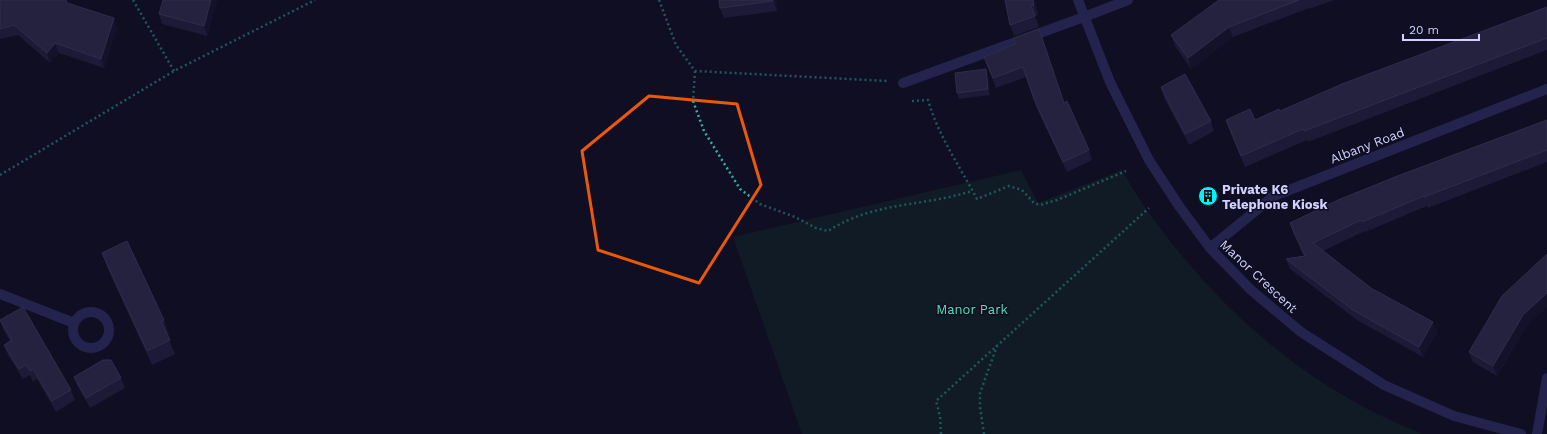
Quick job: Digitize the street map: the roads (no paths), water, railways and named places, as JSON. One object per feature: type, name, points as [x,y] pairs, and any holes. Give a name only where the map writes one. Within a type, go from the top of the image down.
[{"type":"street","name":"Manor Crescent","points":[[1078,0],[1110,82],[1150,160],[1179,206],[1210,248],[1251,290],[1301,332],[1384,385],[1454,416],[1521,434]]},
{"type":"street","points":[[903,83],[1084,18],[1128,0]]},
{"type":"street","name":"Albany Road","points":[[1210,248],[1274,196],[1547,89]]},
{"type":"street","points":[[0,294],[74,323]]},
{"type":"street","points":[[1537,434],[1547,378]]},
{"type":"place","name":"Private K6 Telephone Kiosk","points":[[1208,196]]},
{"type":"park label","name":"Manor Park","points":[[972,309]]}]
